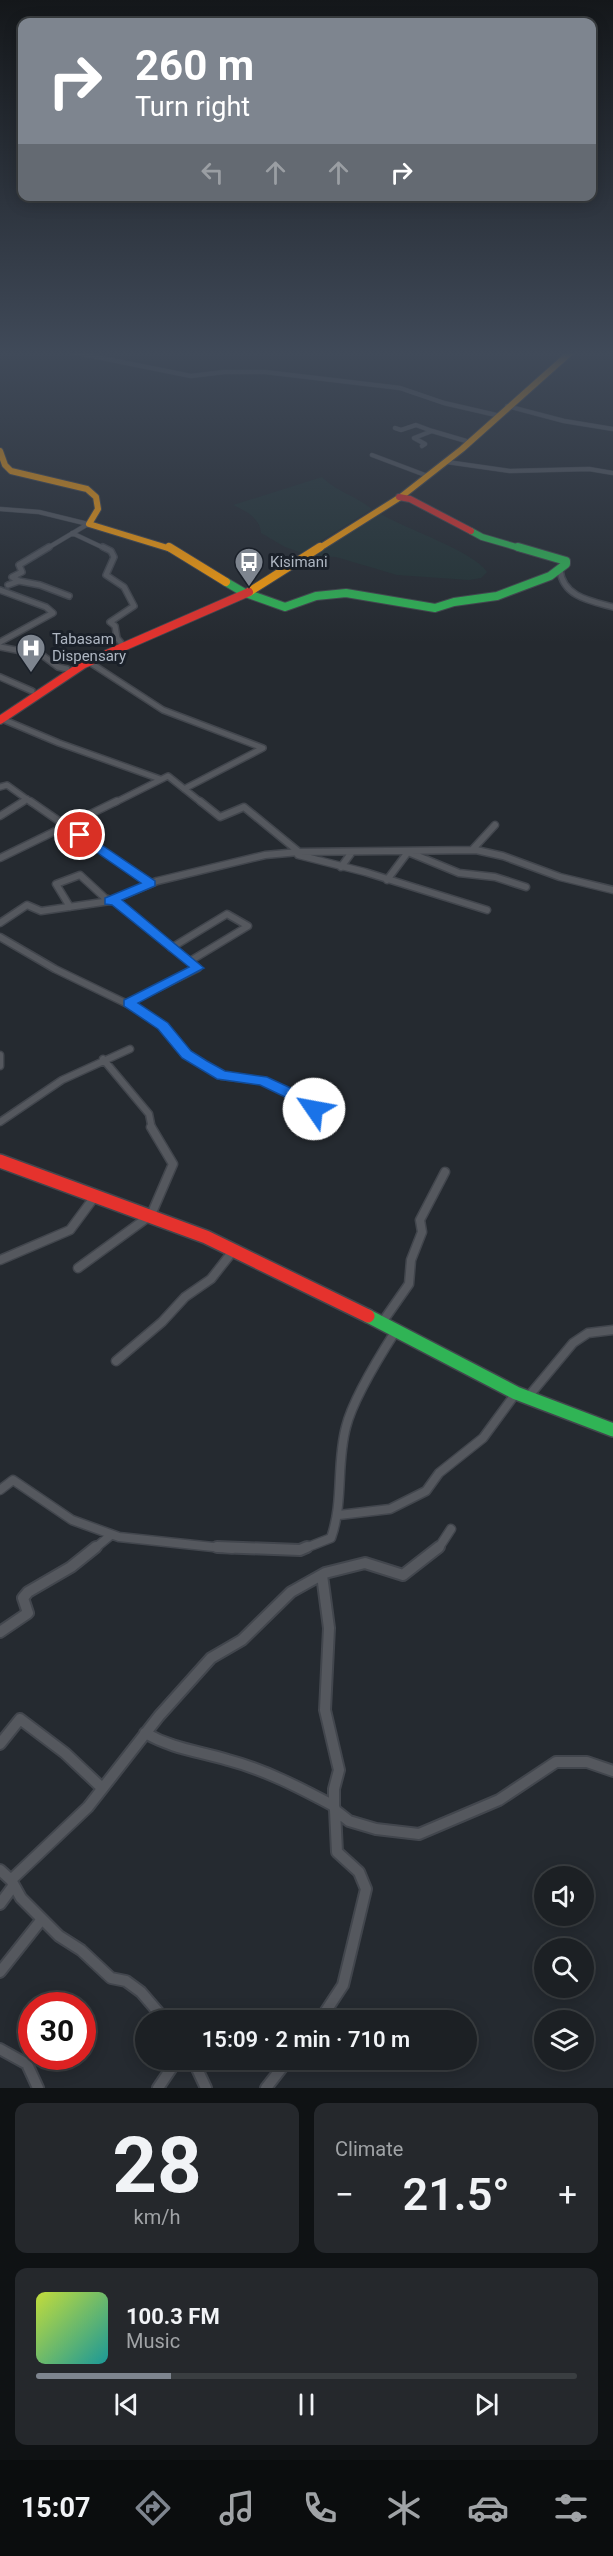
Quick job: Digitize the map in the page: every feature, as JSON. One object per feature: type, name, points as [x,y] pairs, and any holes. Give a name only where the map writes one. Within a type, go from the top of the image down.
[{"type":"main road","points":[[1,718],[32,691],[67,669],[246,592],[378,509],[457,448]]},
{"type":"main road","points":[[378,509],[399,498],[462,448]]},
{"type":"main road","points":[[0,451],[4,464],[11,471],[77,484],[90,490],[96,498],[97,511],[96,516],[88,524],[165,545],[246,592],[285,607],[316,596],[346,593],[392,598],[435,608],[454,602],[498,596],[560,570],[566,561],[482,537],[410,499],[399,498]]},
{"type":"main road","points":[[1,718],[87,661],[246,592]]},
{"type":"main road","points":[[0,1161],[39,1180],[93,1199],[151,1215],[264,1263],[516,1393],[613,1430]]},
{"type":"street","points":[[372,455],[425,475]]},
{"type":"street","points":[[447,462],[483,469],[547,471],[583,468],[613,473]]},
{"type":"street","points":[[0,509],[39,512],[88,524]]},
{"type":"street","points":[[69,596],[12,577],[22,572],[19,565],[88,524]]},
{"type":"street","points":[[72,533],[111,551],[114,557],[106,575],[121,583],[131,595],[134,606],[110,622],[115,626],[117,638],[122,644]]},
{"type":"street","points":[[560,570],[559,578],[564,586],[576,595],[613,607]]},
{"type":"street","points":[[1,580],[8,585]]},
{"type":"street","points":[[0,589],[19,581]]},
{"type":"street","points":[[0,589],[46,607],[53,613],[0,645]]},
{"type":"street","points":[[0,645],[42,655],[58,667],[67,669]]},
{"type":"street","points":[[87,661],[163,710],[263,748],[184,789]]},
{"type":"street","points":[[0,676],[32,691]]},
{"type":"street","points":[[1,718],[59,743],[160,779]]},
{"type":"street","points":[[0,858],[168,776],[220,817],[244,807],[299,852],[298,855],[488,910]]},
{"type":"street","points":[[0,787],[7,785],[150,884]]},
{"type":"street","points":[[0,816],[27,799]]},
{"type":"street","points":[[472,849],[495,825]]},
{"type":"street","points":[[0,922],[27,904],[41,911],[110,901],[150,884],[207,867],[265,855],[299,852],[408,852],[472,849],[503,856],[560,877],[613,890]]},
{"type":"street","points":[[341,867],[352,852]]},
{"type":"street","points":[[387,879],[408,852]]},
{"type":"street","points":[[408,852],[459,873],[495,876],[526,887]]},
{"type":"street","points":[[70,907],[56,884],[80,875],[110,901],[116,902],[198,968],[128,1003]]},
{"type":"street","points":[[171,948],[227,914],[248,926],[190,961]]},
{"type":"street","points":[[0,937],[55,969],[128,1003],[163,1026],[180,1048],[222,1076],[262,1081],[290,1093],[314,1109]]},
{"type":"street","points":[[0,1122],[22,1104],[103,1059],[130,1049]]},
{"type":"street","points":[[0,1055],[2,1063],[0,1066]]},
{"type":"street","points":[[78,1268],[151,1215],[173,1164],[149,1124],[149,1114],[103,1059]]},
{"type":"street","points":[[381,1324],[409,1284],[411,1260],[422,1232],[420,1220],[445,1172]]},
{"type":"street","points":[[0,1260],[70,1230],[93,1199]]},
{"type":"street","points":[[116,1361],[162,1322],[184,1297],[211,1280],[233,1251]]},
{"type":"street","points":[[528,1397],[573,1343],[588,1334],[613,1330]]},
{"type":"street","points":[[0,1490],[13,1480],[72,1521],[111,1535],[243,1550],[300,1550],[331,1538],[339,1515],[343,1482],[340,1464],[345,1429],[362,1387],[395,1332]]},
{"type":"street","points":[[339,1515],[382,1511],[414,1499],[426,1491],[439,1473],[483,1438],[516,1393]]},
{"type":"street","points":[[0,1904],[12,1883],[88,1807],[101,1787],[145,1733],[211,1658],[242,1640],[291,1592],[322,1575],[347,1565],[365,1563],[403,1575],[409,1572],[417,1562],[436,1552],[452,1529]]},
{"type":"street","points":[[0,1632],[28,1613],[23,1598],[28,1592],[71,1567],[111,1535]]},
{"type":"street","points":[[322,1575],[329,1628],[325,1710],[339,1770],[334,1789],[337,1852],[359,1872],[366,1889],[343,1985],[327,2010]]},
{"type":"street","points":[[0,1744],[20,1719],[65,1753],[101,1787]]},
{"type":"street","points":[[145,1733],[168,1746],[229,1760],[278,1777],[335,1808],[349,1821],[376,1829],[419,1834],[499,1800],[556,1762],[587,1762],[613,1771]]},
{"type":"street","points":[[0,1870],[12,1883],[21,1898],[42,1918],[111,1978],[126,1981],[141,1992],[156,2010]]},
{"type":"street","points":[[0,1972],[42,1918]]},
{"type":"street","points":[[0,2049],[27,2064],[38,2088]]},
{"type":"street","points":[[158,2088],[170,2070]]},
{"type":"street","points":[[198,2070],[206,2088]]},
{"type":"street","points":[[266,2088],[280,2070]]},
{"type":"shaded area","points":[[322,477],[372,509],[302,553],[285,547],[261,533],[255,519],[233,505]]},
{"type":"shaded area","points":[[379,513],[454,548],[480,564],[487,572],[481,578],[469,580],[397,575],[336,557],[310,556]]},
{"type":"traffic: fast","points":[[226,582],[243,592],[285,607],[316,596],[346,593],[435,608],[454,602],[497,596],[550,576],[566,564],[566,561],[482,537],[471,531]]},
{"type":"traffic: fast","points":[[368,1316],[516,1393],[613,1430]]},
{"type":"traffic: slow","points":[[249,592],[402,496],[463,448]]},
{"type":"traffic: slow","points":[[0,451],[5,465],[11,471],[87,489],[96,497],[98,509],[89,524],[165,545],[226,582]]},
{"type":"traffic: jam","points":[[399,497],[410,499],[471,531]]},
{"type":"traffic: jam","points":[[0,720],[84,664],[249,592]]},
{"type":"traffic: jam","points":[[0,1161],[38,1177],[151,1215],[206,1237],[368,1316]]},
{"type":"place","name":"Kisimani","points":[[249,588]]},
{"type":"place","name":"Tabasam Dispensary","points":[[31,674]]},
{"type":"route","points":[[80,835],[150,884],[110,901],[116,902],[198,968],[128,1003],[163,1026],[173,1042],[186,1055],[222,1076],[262,1081],[290,1093],[314,1109]]}]
